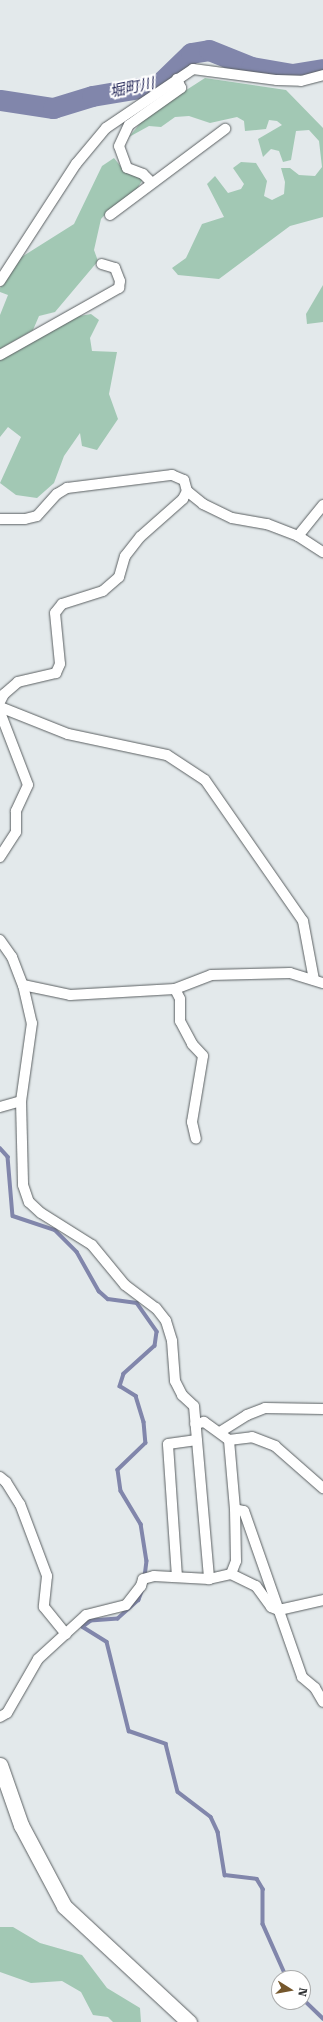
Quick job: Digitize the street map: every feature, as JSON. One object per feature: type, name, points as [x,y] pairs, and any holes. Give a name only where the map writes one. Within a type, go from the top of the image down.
[{"type":"main road","points":[[0,1765],[21,1825],[64,1906],[189,2022]]},
{"type":"street","points":[[0,281],[76,164],[106,128],[177,79],[193,69],[277,80],[302,81],[323,75]]},
{"type":"street","points":[[151,182],[143,174],[127,168],[119,146],[128,125],[181,88],[177,79]]},
{"type":"street","points":[[110,215],[130,201],[151,182],[225,129]]},
{"type":"street","points":[[0,355],[119,288],[120,281],[115,268],[102,264]]},
{"type":"street","points":[[0,518],[25,519],[37,516],[57,494],[68,488],[172,475],[184,480],[187,491],[203,504],[232,518],[267,524],[298,536],[323,552]]},
{"type":"street","points":[[0,702],[4,694],[18,682],[56,673],[60,664],[55,613],[62,604],[103,591],[119,577],[125,556],[140,537],[183,499],[187,491]]},
{"type":"street","points":[[298,536],[323,505]]},
{"type":"street","points":[[0,707],[68,734],[168,755],[205,780],[303,921],[318,981]]},
{"type":"street","points":[[0,712],[28,784],[16,811],[16,832],[0,857]]},
{"type":"street","points":[[0,940],[12,957],[23,985],[32,1023],[21,1101],[20,1157],[23,1185],[29,1202],[41,1213],[92,1245],[125,1285],[156,1308],[166,1321],[172,1342],[175,1381],[182,1395],[194,1406],[209,1579]]},
{"type":"street","points":[[23,985],[70,996],[175,989],[211,975],[290,972],[318,981]]},
{"type":"street","points":[[175,989],[180,998],[180,1021],[192,1044],[203,1056],[192,1122],[196,1139]]},
{"type":"street","points":[[0,1107],[21,1101]]},
{"type":"street","points":[[220,1432],[247,1415],[265,1408],[323,1409]]},
{"type":"street","points":[[195,1424],[204,1422],[220,1432],[229,1440],[235,1509],[236,1561],[231,1574]]},
{"type":"street","points":[[229,1440],[252,1437],[275,1446],[323,1488]]},
{"type":"street","points":[[177,1577],[168,1444],[197,1440]]},
{"type":"street","points":[[0,1477],[6,1482],[20,1504],[47,1576],[44,1607],[66,1634]]},
{"type":"street","points":[[235,1509],[244,1511],[302,1677],[315,1688],[323,1702]]},
{"type":"street","points":[[0,1717],[7,1713],[38,1660],[86,1615],[126,1605],[141,1586],[143,1579],[154,1576],[209,1579],[231,1574],[256,1586],[271,1607],[279,1610],[323,1600]]},
{"type":"green space","points":[[205,78],[286,90],[323,128],[323,217],[290,226],[219,279],[178,275],[172,268],[186,258],[202,224],[224,217],[207,184],[215,176],[228,193],[241,189],[244,184],[233,168],[241,162],[256,163],[267,181],[264,196],[272,200],[284,194],[285,182],[281,168],[290,168],[299,175],[315,176],[322,167],[319,141],[309,130],[296,131],[291,160],[283,162],[279,151],[271,149],[263,157],[258,139],[282,125],[277,121],[269,120],[266,129],[245,131],[244,121],[237,117],[210,123],[189,116],[175,117],[161,127],[149,126],[129,137],[146,116]]},
{"type":"green space","points":[[114,158],[126,173],[143,179],[134,194],[111,208],[101,219],[94,250],[98,261],[55,312],[39,316],[33,330],[0,349],[0,315],[8,295],[0,292],[0,288],[20,258],[74,224],[102,166]]},
{"type":"green space","points":[[323,285],[323,322],[307,324],[306,314]]},
{"type":"green space","points":[[91,314],[99,320],[90,338],[92,351],[117,352],[109,394],[118,419],[97,450],[82,446],[80,433],[64,456],[54,483],[37,498],[16,495],[0,483],[21,437],[8,427],[0,437],[0,360],[74,317]]},
{"type":"green space","points":[[0,1927],[13,1927],[40,1943],[82,1955],[107,1988],[140,2008],[141,2022],[113,2022],[108,2017],[93,2015],[81,1992],[62,1981],[31,1983],[0,1972]]},
{"type":"waterway","name":"堀町川","points":[[0,100],[53,108],[92,96],[158,85],[191,53],[209,50],[251,67],[292,74],[323,69]]},
{"type":"waterway","points":[[0,1148],[8,1157],[13,1216],[55,1230],[77,1252],[99,1291],[108,1299],[137,1303],[157,1332],[155,1346],[124,1374],[120,1386],[136,1396],[144,1422],[146,1443],[118,1470],[121,1491],[141,1524],[147,1561],[145,1577]]},
{"type":"waterway","points":[[143,1589],[139,1600],[118,1619],[91,1621],[83,1627],[107,1642],[129,1731],[166,1744],[178,1792],[211,1817],[218,1832],[225,1875],[257,1879],[263,1889],[263,1924],[283,1970]]},
{"type":"waterway","points":[[311,2007],[323,2018]]}]
